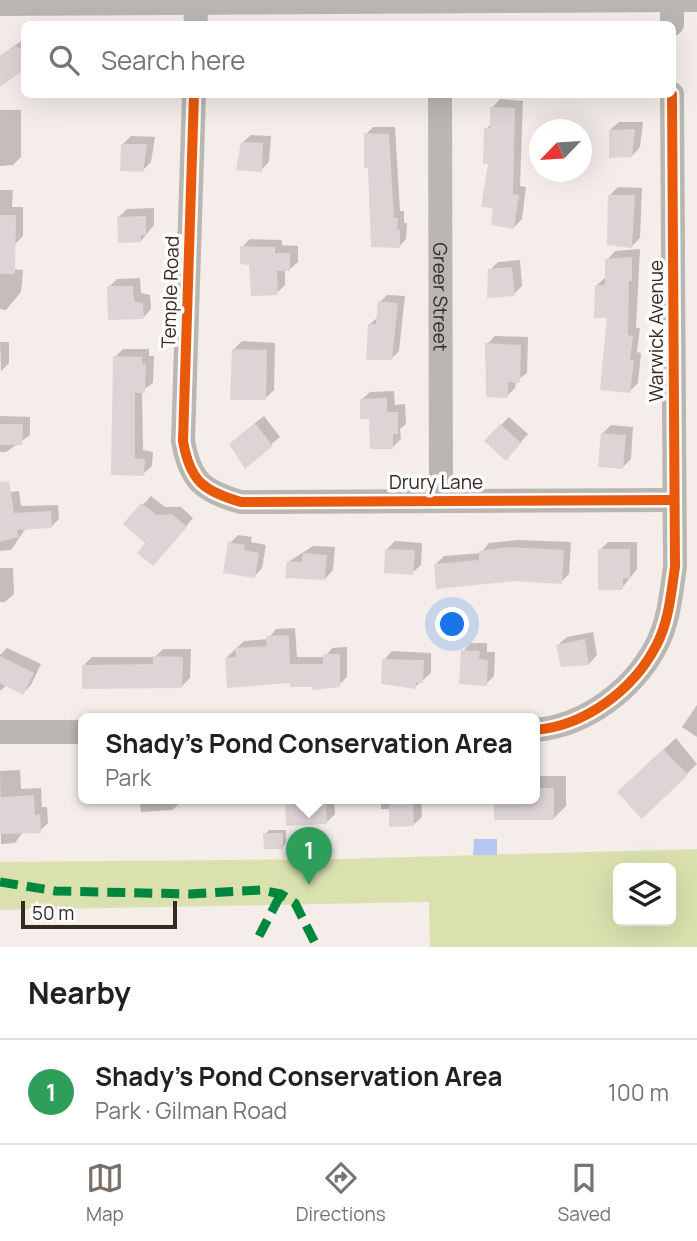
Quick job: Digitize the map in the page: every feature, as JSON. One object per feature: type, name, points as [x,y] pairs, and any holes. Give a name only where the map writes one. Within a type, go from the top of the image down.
[{"type":"street","points":[[672,0],[672,21]]},
{"type":"street","points":[[0,4],[196,9],[440,9],[697,0]]},
{"type":"street","name":"Temple Road","points":[[194,98],[183,441],[187,467],[202,485]]},
{"type":"street","name":"Greer Street","points":[[440,98],[441,499]]},
{"type":"street","name":"Warwick Avenue","points":[[540,729],[579,718],[610,701],[636,676],[656,645],[669,610],[675,567],[672,98]]},
{"type":"street","name":"Drury Lane","points":[[202,485],[219,495],[241,502],[674,500]]},
{"type":"street","points":[[0,732],[78,732]]},
{"type":"green space","points":[[697,849],[697,947],[430,947],[429,902],[0,910],[0,862],[338,859]]},
{"type":"water","points":[[474,839],[497,839],[497,855],[473,855]]},
{"type":"building","points":[[15,46],[21,49],[21,72],[0,87],[0,56]]},
{"type":"building","points":[[490,107],[515,108],[513,194],[519,195],[514,229],[491,225],[493,208],[481,207],[488,164],[483,164],[484,128],[490,128]]},
{"type":"building","points":[[635,129],[632,157],[609,158],[609,130]]},
{"type":"building","points":[[364,133],[389,134],[394,218],[398,218],[400,248],[371,247],[368,168],[364,168]]},
{"type":"building","points":[[241,142],[263,143],[262,172],[236,170]]},
{"type":"building","points":[[121,144],[147,144],[143,172],[120,171]]},
{"type":"building","points":[[608,195],[635,195],[632,248],[607,245]]},
{"type":"building","points":[[0,215],[16,215],[15,274],[0,274]]},
{"type":"building","points":[[146,216],[146,235],[141,235],[141,242],[118,243],[117,217]]},
{"type":"building","points":[[240,246],[275,247],[275,253],[290,253],[290,271],[277,271],[278,295],[251,296],[249,265],[240,264]]},
{"type":"building","points":[[632,257],[628,335],[633,336],[630,360],[634,360],[630,393],[600,390],[607,318],[594,318],[595,285],[605,285],[605,259]]},
{"type":"building","points":[[512,267],[515,296],[487,298],[488,269]]},
{"type":"building","points":[[107,286],[133,286],[134,301],[143,303],[144,319],[108,320]]},
{"type":"building","points":[[378,301],[398,303],[392,360],[366,360],[368,324],[376,324]]},
{"type":"building","points":[[485,343],[521,345],[520,383],[508,382],[508,398],[486,397]]},
{"type":"building","points":[[232,349],[267,350],[266,400],[230,400]]},
{"type":"building","points":[[113,356],[142,357],[142,364],[146,364],[145,393],[135,393],[135,458],[145,459],[144,476],[111,475]]},
{"type":"building","points":[[387,398],[387,412],[398,412],[398,434],[393,434],[393,449],[370,449],[369,419],[360,419],[360,399]]},
{"type":"building","points":[[255,423],[273,446],[245,469],[229,444]]},
{"type":"building","points":[[0,424],[23,424],[22,445],[0,445]]},
{"type":"building","points":[[500,424],[521,443],[506,461],[484,441]]},
{"type":"building","points":[[601,433],[626,435],[623,469],[598,467]]},
{"type":"building","points":[[9,481],[14,513],[51,511],[52,528],[17,530],[19,537],[0,542],[0,482]]},
{"type":"building","points":[[141,503],[157,515],[172,514],[187,527],[153,566],[137,553],[145,543],[123,524]]},
{"type":"building","points":[[228,542],[245,545],[244,550],[259,553],[255,578],[223,573]]},
{"type":"building","points":[[509,547],[564,550],[562,584],[514,581],[436,589],[434,564],[479,560],[479,551]]},
{"type":"building","points":[[385,549],[415,550],[413,575],[384,573]]},
{"type":"building","points":[[598,549],[630,549],[630,579],[623,578],[623,590],[598,590]]},
{"type":"building","points":[[303,553],[327,555],[325,580],[285,578],[287,561],[302,562]]},
{"type":"building","points":[[289,635],[290,664],[323,664],[323,654],[340,654],[340,687],[312,690],[312,687],[290,687],[290,683],[227,688],[225,658],[236,657],[235,648],[267,646],[266,636]]},
{"type":"building","points":[[585,639],[589,665],[561,667],[556,645]]},
{"type":"building","points":[[461,650],[480,651],[479,659],[488,660],[487,686],[459,684]]},
{"type":"building","points":[[0,656],[34,673],[23,695],[0,683]]},
{"type":"building","points":[[153,656],[183,657],[182,688],[82,689],[82,665],[153,664]]},
{"type":"building","points":[[382,659],[424,660],[423,683],[416,683],[416,689],[381,684]]},
{"type":"building","points":[[663,749],[688,775],[642,819],[617,792]]},
{"type":"building","points":[[540,788],[554,788],[554,820],[494,820],[494,804],[540,804]]},
{"type":"building","points":[[34,795],[35,815],[40,814],[41,833],[0,834],[0,797]]},
{"type":"building","points":[[285,804],[326,804],[327,824],[286,826]]},
{"type":"building","points":[[389,804],[413,804],[414,826],[389,827]]},
{"type":"building","points":[[263,833],[283,833],[283,849],[264,849]]},
{"type":"marked path","points":[[0,882],[56,891],[190,894],[261,890],[281,894],[295,903],[317,947]]},
{"type":"marked path","points":[[259,936],[281,894]]},
{"type":"cycle path","points":[[194,98],[183,441],[190,466],[200,482],[217,493],[241,502],[673,500]]},
{"type":"cycle path","points":[[540,729],[554,727],[589,713],[621,691],[656,646],[669,607],[675,567],[672,98]]},
{"type":"place","name":"Shady's Pond Conservation Area","points":[[309,885]]}]
